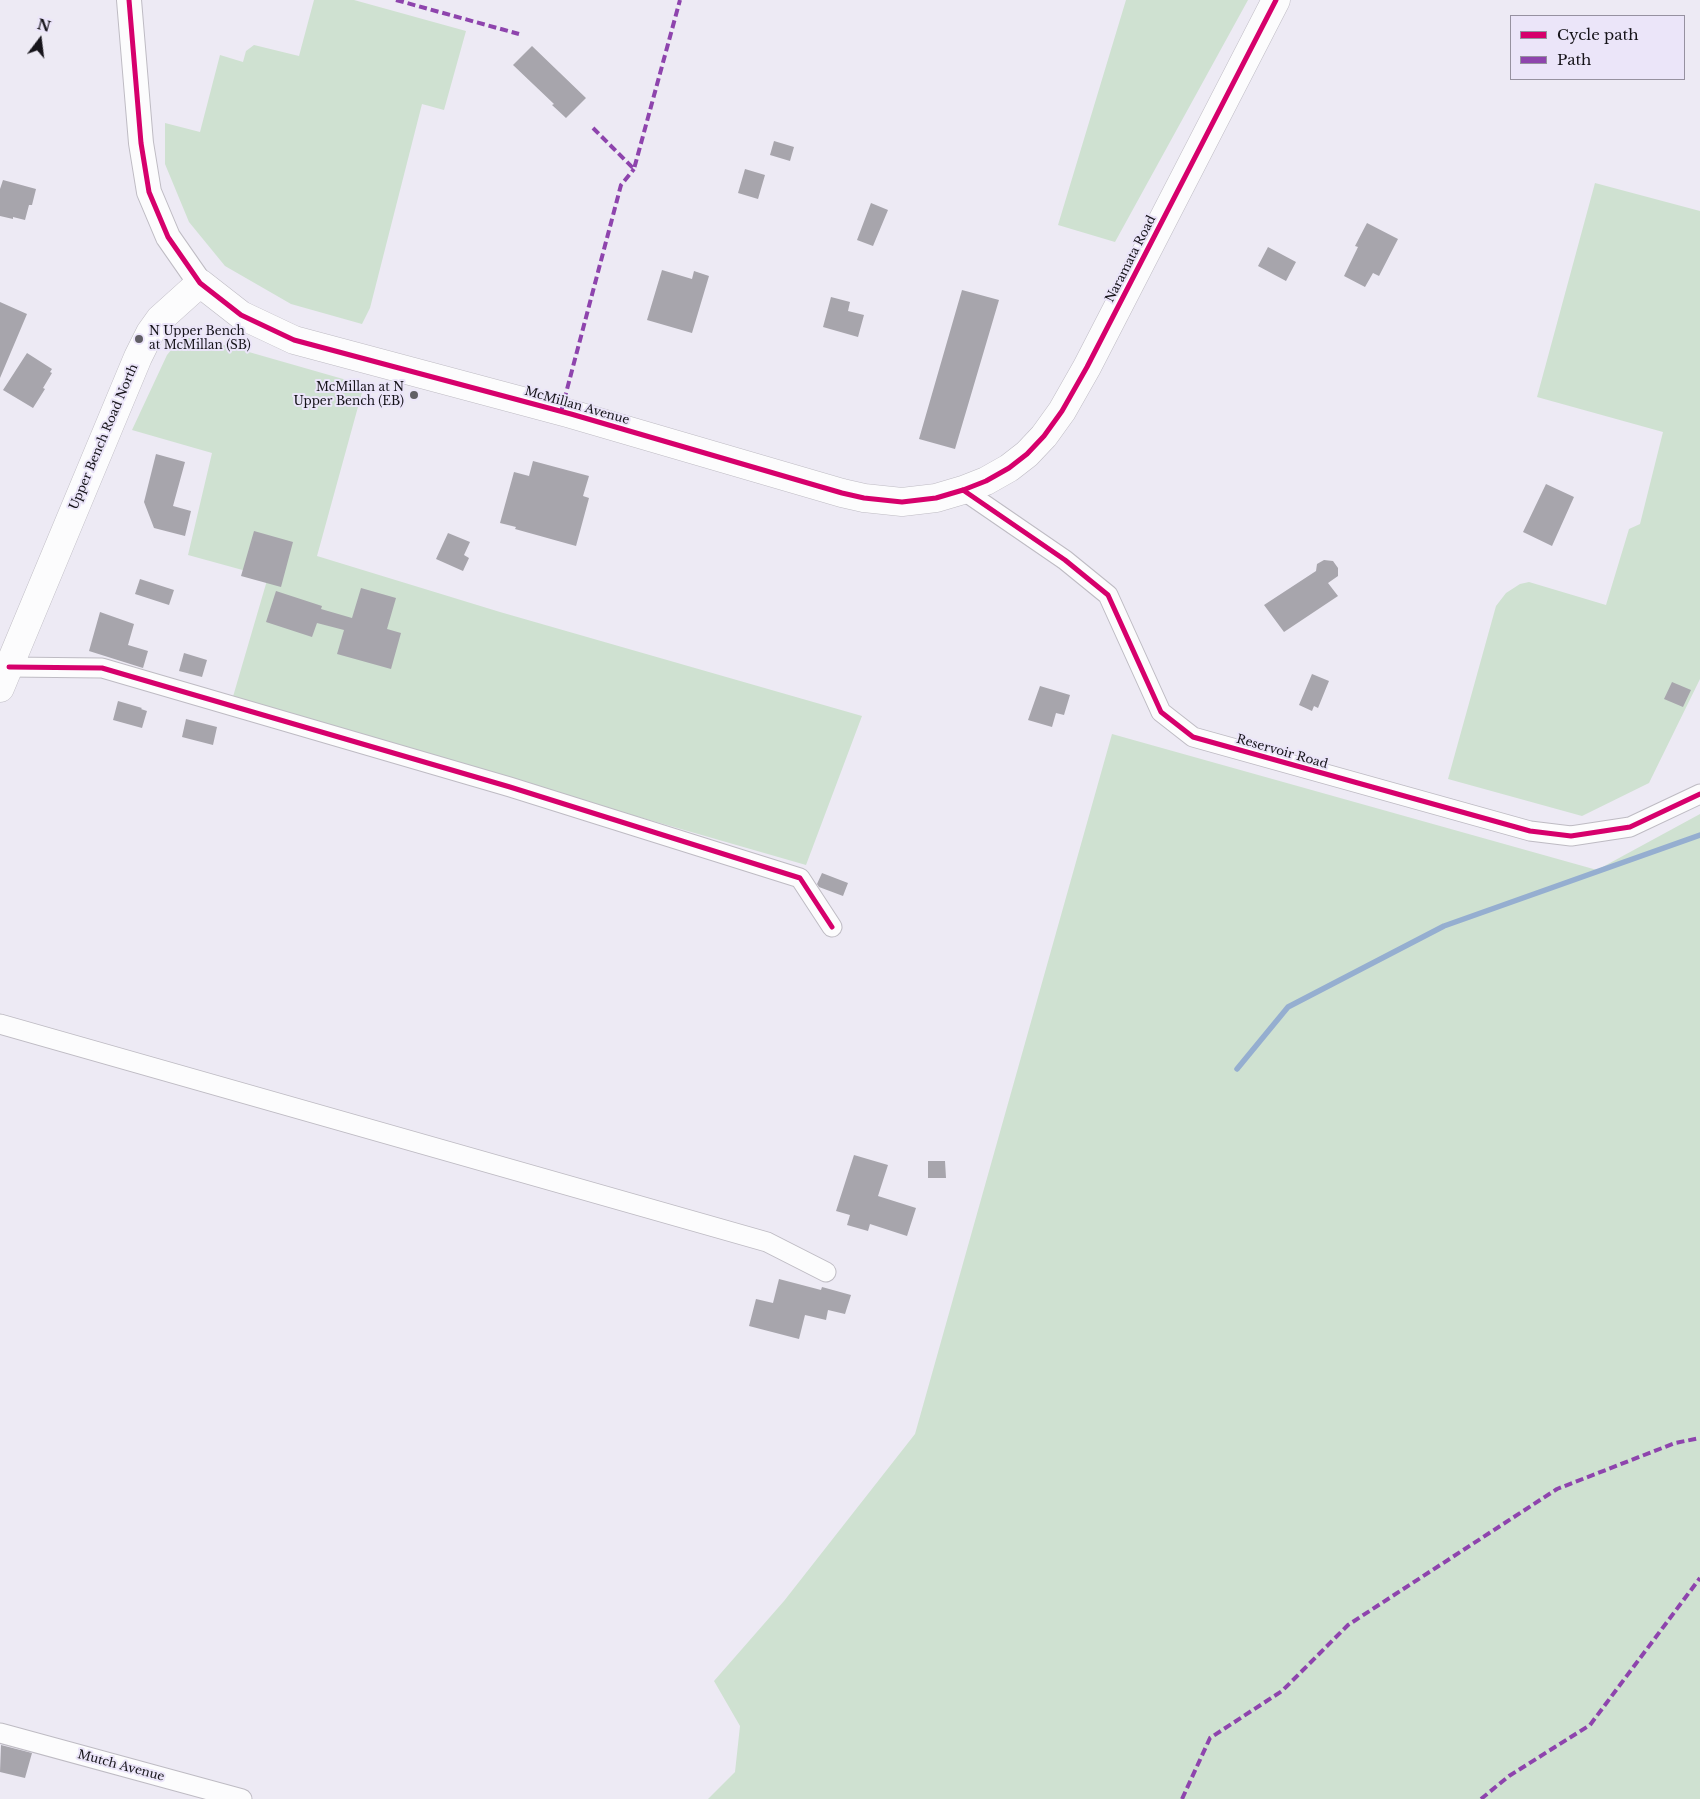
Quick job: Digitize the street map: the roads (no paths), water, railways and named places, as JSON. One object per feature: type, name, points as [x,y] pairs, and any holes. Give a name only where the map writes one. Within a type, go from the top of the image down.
[{"type":"main road","name":"Naramata Road","points":[[963,490],[986,481],[1009,468],[1027,454],[1044,436],[1062,411],[1087,367],[1276,0]]},
{"type":"main road","name":"McMillan Avenue","points":[[200,282],[241,315],[294,340],[571,414],[842,493],[864,498],[902,502],[936,498],[963,490]]},
{"type":"main road","name":"Upper Bench Road North","points":[[4,678],[138,357],[150,333],[160,319],[200,282]]},
{"type":"street","points":[[129,0],[140,143],[149,192],[168,237],[200,282]]},
{"type":"street","name":"Reservoir Road","points":[[963,490],[1065,560],[1108,595],[1161,712],[1193,737],[1530,831],[1571,836],[1630,827],[1700,794]]},
{"type":"street","points":[[4,678],[102,668],[510,787],[800,878],[832,928]]},
{"type":"street","points":[[0,1024],[767,1242],[826,1272]]},
{"type":"street","name":"Mutch Avenue","points":[[0,1733],[242,1799]]},
{"type":"waterway","points":[[1237,1069],[1288,1007],[1444,926],[1700,835]]},
{"type":"place","name":"N Upper Bench at McMillan (SB)","points":[[139,339]]},
{"type":"place","name":"McMillan at N Upper Bench (EB)","points":[[414,395]]}]
